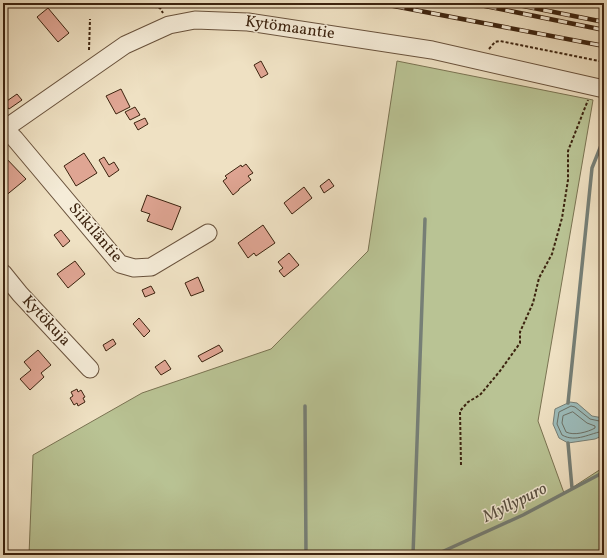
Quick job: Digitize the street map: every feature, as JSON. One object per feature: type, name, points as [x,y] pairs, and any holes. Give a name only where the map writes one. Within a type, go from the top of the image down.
[{"type":"street","name":"Kytömaantie","points":[[4,130],[125,45],[169,25],[195,20],[248,22],[432,50],[599,88]]},
{"type":"street","name":"Siikiläntie","points":[[4,130],[15,139],[120,264],[134,268],[151,267],[208,233]]},
{"type":"street","name":"Kytökuja","points":[[3,273],[20,294],[90,369]]},
{"type":"path","points":[[139,3],[160,8],[169,25]]},
{"type":"path","points":[[89,50],[90,19]]},
{"type":"path","points":[[481,61],[495,42],[500,41],[604,62]]},
{"type":"path","points":[[462,465],[460,411],[468,402],[480,395],[500,371],[520,343],[520,332],[533,303],[539,278],[552,254],[563,210],[568,180],[568,151],[599,88]]},
{"type":"green space","points":[[397,61],[593,100],[538,421],[564,493],[604,467],[604,555],[29,555],[33,455],[142,393],[271,349],[368,251]]},
{"type":"water","points":[[570,402],[577,403],[592,416],[603,418],[604,435],[595,439],[568,443],[559,438],[553,424],[555,409]]},
{"type":"building","points":[[48,8],[69,33],[58,42],[37,17]]},
{"type":"building","points":[[261,61],[268,74],[261,78],[254,65]]},
{"type":"building","points":[[121,89],[130,107],[116,114],[106,96]]},
{"type":"building","points":[[17,94],[22,100],[9,109],[4,103]]},
{"type":"building","points":[[135,107],[140,115],[130,120],[125,112]]},
{"type":"building","points":[[145,118],[148,124],[138,130],[134,123]]},
{"type":"building","points":[[84,153],[97,173],[76,186],[64,166]]},
{"type":"building","points":[[3,155],[26,179],[4,197],[3,195]]},
{"type":"building","points":[[104,157],[109,165],[114,162],[119,170],[109,177],[99,160]]},
{"type":"building","points":[[246,164],[253,173],[248,176],[251,180],[233,195],[223,181],[227,178],[225,176],[241,165],[242,167]]},
{"type":"building","points":[[329,179],[334,186],[324,193],[320,186]]},
{"type":"building","points":[[304,187],[312,198],[292,214],[284,203]]},
{"type":"building","points":[[147,195],[181,207],[172,230],[147,221],[150,214],[141,211]]},
{"type":"building","points":[[263,225],[275,243],[256,256],[254,253],[248,258],[238,243]]},
{"type":"building","points":[[61,230],[70,241],[63,247],[54,235]]},
{"type":"building","points":[[289,253],[299,265],[284,277],[279,271],[283,268],[278,262]]},
{"type":"building","points":[[75,261],[85,274],[68,288],[57,274]]},
{"type":"building","points":[[198,277],[204,291],[191,296],[185,283]]},
{"type":"building","points":[[151,286],[155,293],[145,297],[142,290]]},
{"type":"building","points":[[139,318],[150,331],[144,337],[133,324]]},
{"type":"building","points":[[113,339],[116,344],[106,351],[103,345]]},
{"type":"building","points":[[219,345],[223,351],[202,362],[198,356]]},
{"type":"building","points":[[38,350],[51,365],[41,373],[44,377],[30,390],[20,379],[31,370],[24,362]]},
{"type":"building","points":[[165,360],[171,369],[161,375],[155,367]]},
{"type":"building","points":[[77,389],[78,392],[81,390],[85,397],[83,398],[85,402],[78,406],[77,403],[74,405],[70,398],[73,396],[71,392]]},
{"type":"waterway","points":[[568,403],[592,168],[604,138]]},
{"type":"waterway","points":[[413,555],[425,219]]},
{"type":"waterway","points":[[305,406],[306,555]]},
{"type":"waterway","points":[[568,443],[572,488]]},
{"type":"waterway","name":"Myllypuro","points":[[435,555],[523,515],[604,472]]},
{"type":"railway","points":[[378,3],[604,46]]},
{"type":"railway","points":[[470,3],[604,30]]},
{"type":"railway","points":[[508,3],[604,22]]}]
